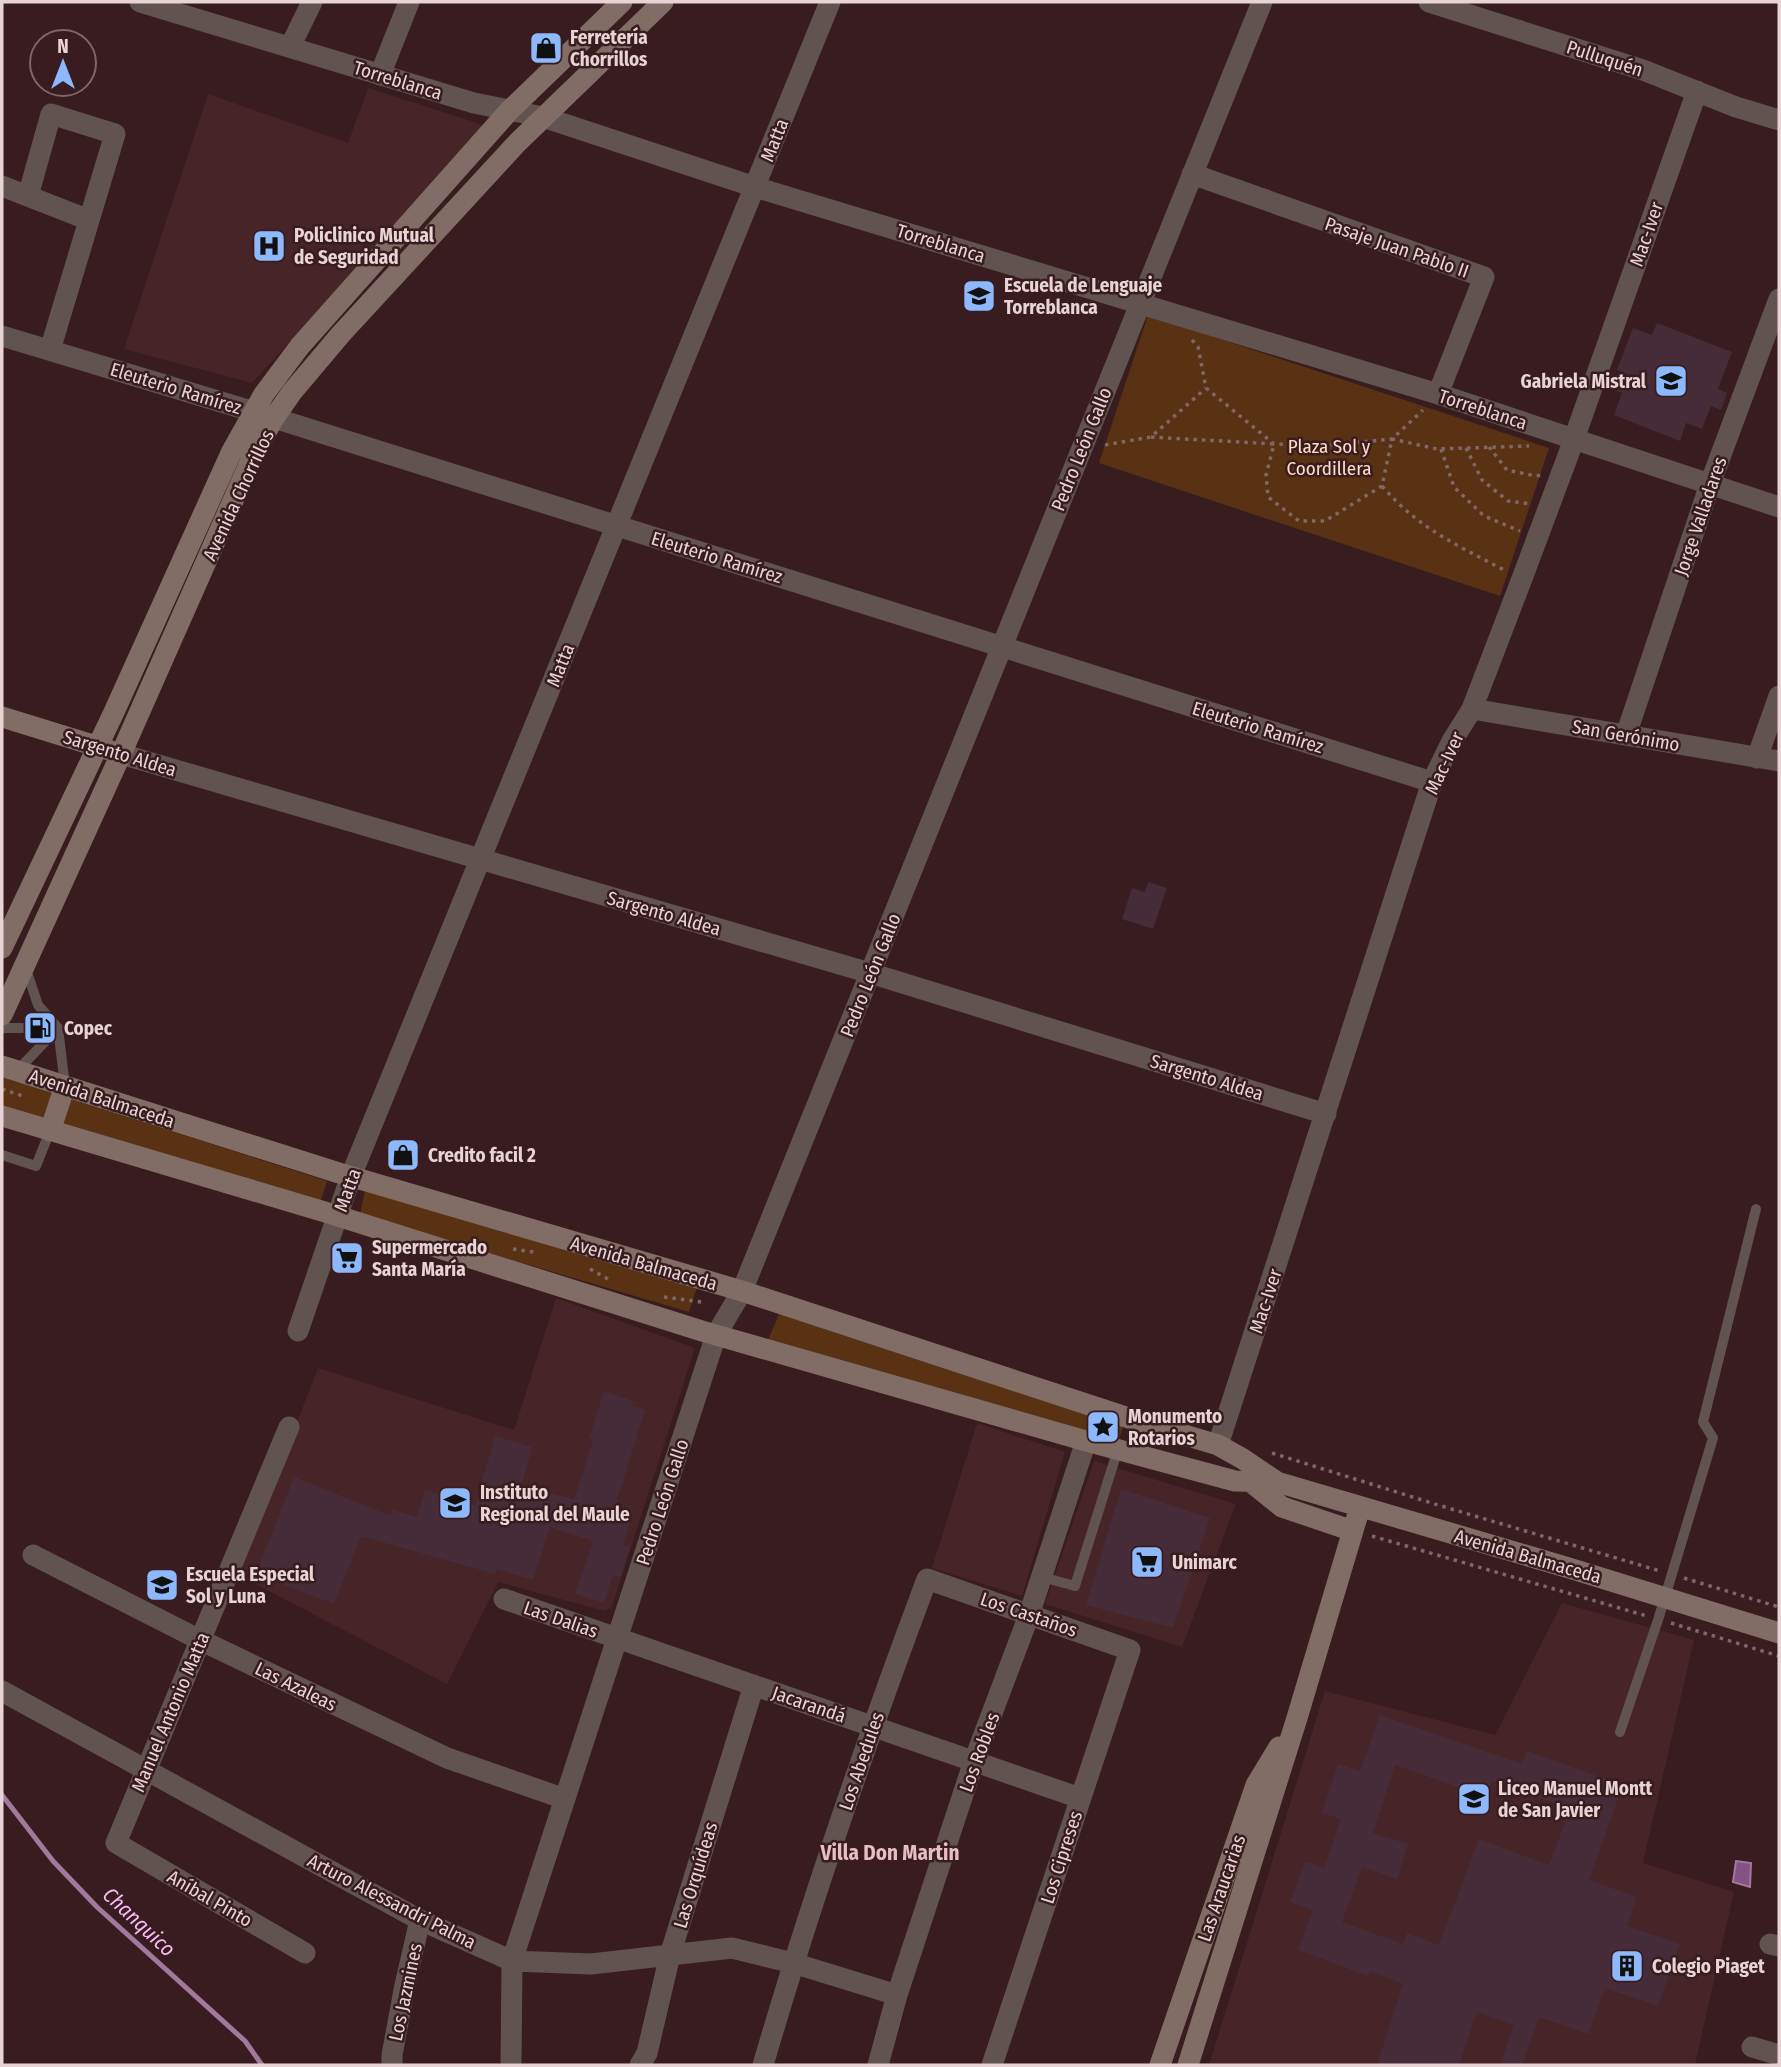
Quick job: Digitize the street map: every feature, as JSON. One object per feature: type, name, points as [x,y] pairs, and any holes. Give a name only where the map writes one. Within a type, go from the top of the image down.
[{"type":"main road","name":"Avenida Chorrillos","points":[[2,948],[253,411],[300,346],[509,111],[622,2]]},
{"type":"main road","name":"Avenida Chorrillos","points":[[2,1015],[255,451],[274,418],[292,392],[341,334],[543,117],[663,2]]},
{"type":"main road","name":"Sargento Aldea","points":[[2,717],[121,754]]},
{"type":"main road","name":"Avenida Balmaceda","points":[[9,1068],[351,1176],[742,1292],[1219,1445],[1277,1482]]},
{"type":"main road","points":[[50,1131],[65,1086]]},
{"type":"main road","name":"Avenida Balmaceda","points":[[2,1116],[337,1216],[716,1335],[1235,1481],[1277,1482],[1779,1633]]},
{"type":"main road","points":[[1251,1482],[1282,1507],[1353,1531]]},
{"type":"main road","name":"Las Araucarias","points":[[1188,2065],[1360,1507]]},
{"type":"main road","name":"Las Araucarias","points":[[1160,2065],[1256,1785],[1297,1718]]},
{"type":"street","name":"Torreblanca","points":[[140,2],[474,103],[543,117],[755,187],[1437,394],[1779,507]]},
{"type":"street","points":[[290,47],[312,2]]},
{"type":"street","points":[[380,75],[409,2]]},
{"type":"street","name":"Matta","points":[[298,1331],[351,1176],[830,2]]},
{"type":"street","name":"Pedro León Gallo","points":[[511,2065],[512,1961],[716,1335],[742,1292],[1262,2]]},
{"type":"street","name":"Pulluquén","points":[[1429,2],[1643,70],[1736,107],[1779,120]]},
{"type":"street","name":"Mac-Iver","points":[[1219,1445],[1432,782],[1452,741],[1472,709],[1524,576],[1697,91]]},
{"type":"street","points":[[28,196],[51,114],[115,134],[50,350]]},
{"type":"street","name":"Pasaje Juan Pablo II","points":[[1192,174],[1484,277],[1437,394]]},
{"type":"street","points":[[2,186],[89,220]]},
{"type":"street","name":"Jorge Valladares","points":[[1626,736],[1710,484],[1779,299]]},
{"type":"street","name":"Eleuterio Ramírez","points":[[2,336],[253,411],[1432,782]]},
{"type":"street","points":[[1757,758],[1779,696]]},
{"type":"street","name":"San Gerónimo","points":[[1472,709],[1779,761]]},
{"type":"street","name":"Sargento Aldea","points":[[121,754],[870,974],[1325,1114]]},
{"type":"street","name":"Manuel Antonio Matta","points":[[116,1843],[289,1427]]},
{"type":"street","name":"Los Robles","points":[[877,2065],[897,1995],[974,1761],[1029,1615],[1086,1441]]},
{"type":"street","name":"Las Azaleas","points":[[33,1555],[200,1640],[447,1758],[565,1799]]},
{"type":"street","name":"Los Castaños","points":[[927,1579],[1130,1650]]},
{"type":"street","name":"Los Abedules","points":[[763,2065],[793,1963],[872,1726],[927,1579]]},
{"type":"street","name":"Las Dalias","points":[[504,1599],[617,1639]]},
{"type":"street","name":"Jacarandá","points":[[617,1639],[1080,1798]]},
{"type":"street","name":"Los Cipreses","points":[[992,2065],[1130,1650]]},
{"type":"street","name":"Las Orquídeas","points":[[640,2065],[647,2053],[670,1955],[754,1685]]},
{"type":"street","name":"Arturo Alessandri Palma","points":[[2,1691],[420,1920],[512,1961],[591,1964],[732,1948],[793,1963],[897,1995]]},
{"type":"street","name":"Aníbal Pinto","points":[[116,1843],[304,1953]]},
{"type":"street","name":"Los Jazmines","points":[[392,2065],[405,1984],[420,1920]]},
{"type":"street","points":[[1752,2047],[1779,2055]]},
{"type":"lane","points":[[25,965],[38,1005],[58,1028],[65,1086]]},
{"type":"lane","points":[[2,1028],[58,1028]]},
{"type":"lane","points":[[9,1068],[58,1028]]},
{"type":"lane","points":[[2,1155],[36,1166],[50,1131]]},
{"type":"lane","points":[[1620,1732],[1658,1620],[1713,1438],[1703,1422],[1756,1209]]},
{"type":"lane","points":[[1042,1577],[1075,1587],[1118,1449]]},
{"type":"path","points":[[1198,347],[1206,388],[1274,444]]},
{"type":"path","points":[[1151,437],[1206,388]]},
{"type":"path","points":[[1274,444],[1266,475],[1268,497],[1299,521],[1325,520],[1382,486],[1392,439],[1437,394]]},
{"type":"path","points":[[1077,461],[1094,447],[1151,437],[1330,445],[1392,439],[1441,449],[1532,446]]},
{"type":"path","points":[[1489,447],[1507,470],[1536,476],[1545,474]]},
{"type":"path","points":[[1466,448],[1482,480],[1508,501],[1541,505]]},
{"type":"path","points":[[1441,449],[1454,487],[1484,516],[1528,534]]},
{"type":"path","points":[[1382,486],[1398,504],[1434,533],[1510,573],[1524,576]]},
{"type":"path","points":[[1261,1449],[1779,1607]]},
{"type":"path","points":[[1353,1531],[1779,1656]]},
{"type":"shaded area","name":"Policlinico Mutual de Seguridad","points":[[368,88],[490,127],[252,383],[124,349],[208,94],[348,143]]},
{"type":"shaded area","name":"Instituto Regional del Maule","points":[[556,1298],[695,1348],[612,1607],[604,1611],[498,1582],[447,1684],[238,1575],[318,1368],[514,1430]]},
{"type":"shaded area","points":[[977,1423],[1065,1452],[1022,1596],[932,1568]]},
{"type":"shaded area","points":[[1094,1461],[1236,1504],[1182,1647],[1045,1604]]},
{"type":"shaded area","name":"Liceo Manuel Montt de San Javier","points":[[1562,1603],[1694,1640],[1643,1863],[1734,1892],[1695,2065],[1209,2065],[1325,1691],[1495,1735]]},
{"type":"shaded area","points":[[1736,1861],[1751,1863],[1750,1887],[1733,1882]]},
{"type":"green space","name":"Plaza Sol y Coordillera","points":[[1148,315],[1549,448],[1500,596],[1099,463]]},
{"type":"green space","points":[[2,1077],[327,1181],[320,1203],[2,1106]]},
{"type":"green space","points":[[365,1190],[697,1287],[689,1312],[360,1215]]},
{"type":"green space","points":[[780,1312],[1125,1422],[1117,1444],[768,1340]]},
{"type":"building","name":"Gabriela Mistral","points":[[1657,323],[1732,352],[1718,389],[1727,393],[1721,410],[1711,406],[1702,429],[1686,423],[1680,441],[1614,415],[1622,393],[1617,391],[1625,373],[1617,370],[1633,328],[1652,335]]},
{"type":"building","points":[[1148,882],[1167,888],[1153,929],[1122,919],[1132,888],[1145,892]]},
{"type":"building","points":[[604,1391],[633,1401],[632,1406],[645,1410],[613,1513],[631,1519],[623,1545],[630,1547],[620,1578],[613,1575],[604,1603],[575,1594],[593,1541],[550,1527],[533,1580],[496,1569],[495,1574],[361,1536],[334,1604],[256,1574],[294,1477],[391,1516],[392,1510],[417,1517],[425,1490],[475,1505],[495,1436],[532,1447],[522,1484],[574,1500],[593,1440],[589,1438]]},
{"type":"building","name":"Unimarc","points":[[1121,1489],[1210,1518],[1173,1628],[1086,1605]]},
{"type":"building","points":[[1380,1715],[1522,1764],[1527,1751],[1623,1785],[1589,1880],[1637,1897],[1627,1926],[1680,1944],[1658,2006],[1605,1988],[1588,2034],[1539,2017],[1522,2065],[1500,2065],[1514,2025],[1477,2012],[1459,2065],[1377,2065],[1403,1984],[1370,1971],[1368,1976],[1298,1950],[1313,1910],[1290,1902],[1305,1861],[1324,1868],[1341,1819],[1322,1813],[1338,1764],[1360,1771]],"holes":[[[1395,1765],[1486,1797],[1492,1781],[1570,1809],[1549,1865],[1479,1839],[1439,1945],[1407,1933],[1403,1944],[1342,1922],[1362,1867],[1397,1879],[1408,1844],[1373,1833]]]},
{"type":"waterway","name":"Chanquico","points":[[2,1795],[53,1861],[97,1907],[245,2041],[262,2065]]},
{"type":"place","name":"Ferretería Chorrillos","points":[[546,48]]},
{"type":"place","name":"Policlinico Mutual de Seguridad","points":[[269,246]]},
{"type":"place","name":"Escuela de Lenguaje Torreblanca","points":[[979,296]]},
{"type":"place","name":"Gabriela Mistral","points":[[1671,381]]},
{"type":"place","name":"Copec","points":[[40,1028]]},
{"type":"place","name":"Credito facil 2","points":[[403,1155]]},
{"type":"place","name":"Supermercado Santa María","points":[[347,1258]]},
{"type":"place","name":"Monumento Rotarios","points":[[1103,1427]]},
{"type":"place","name":"Instituto Regional del Maule","points":[[455,1503]]},
{"type":"place","name":"Unimarc","points":[[1147,1562]]},
{"type":"place","name":"Escuela Especial Sol y Luna","points":[[162,1585]]},
{"type":"place","name":"Liceo Manuel Montt de San Javier","points":[[1474,1799]]},
{"type":"place","name":"Colegio Piaget","points":[[1627,1966]]},
{"type":"district","name":"Villa Don Martin","points":[[890,1853]]}]
